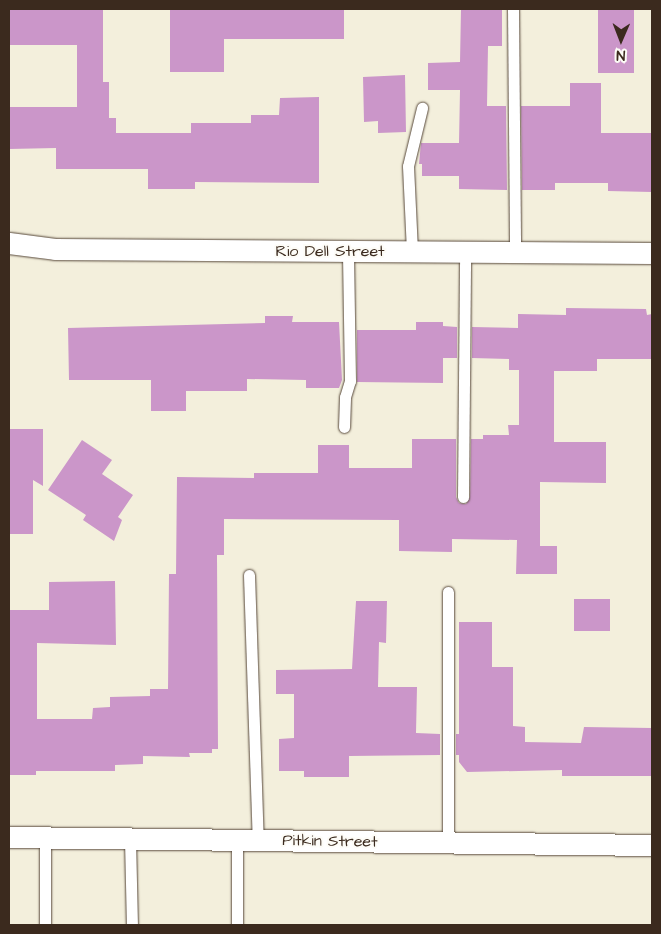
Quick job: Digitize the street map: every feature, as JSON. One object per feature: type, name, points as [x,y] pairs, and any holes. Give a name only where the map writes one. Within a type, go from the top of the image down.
[{"type":"street","name":"Rio Dell Street","points":[[9,243],[55,249],[652,253]]},
{"type":"street","name":"Pitkin Street","points":[[9,837],[652,845]]},
{"type":"lane","points":[[513,9],[514,252]]},
{"type":"lane","points":[[412,251],[408,166],[422,108]]},
{"type":"lane","points":[[344,426],[345,396],[350,381],[348,251]]},
{"type":"lane","points":[[463,497],[465,252]]},
{"type":"lane","points":[[249,575],[258,840]]},
{"type":"lane","points":[[448,592],[448,842]]},
{"type":"lane","points":[[45,838],[45,925]]},
{"type":"lane","points":[[130,839],[132,925]]},
{"type":"lane","points":[[237,840],[237,925]]},
{"type":"building","points":[[9,9],[103,9],[103,82],[109,82],[109,118],[116,118],[116,133],[191,133],[191,123],[251,123],[251,115],[279,115],[280,98],[319,97],[319,183],[195,182],[195,189],[148,189],[148,169],[56,169],[56,148],[9,149],[9,107],[77,107],[77,45],[9,45]]},
{"type":"building","points":[[170,9],[344,9],[344,39],[224,39],[224,72],[170,72]]},
{"type":"building","points":[[461,9],[502,9],[502,46],[488,46],[487,106],[506,106],[507,190],[459,189],[459,176],[422,176],[422,164],[419,164],[421,143],[459,143],[460,90],[428,90],[428,63],[460,62]]},
{"type":"building","points":[[598,9],[634,9],[634,73],[598,73]]},
{"type":"building","points":[[405,75],[406,132],[378,133],[378,121],[364,122],[363,77]]},
{"type":"building","points":[[570,83],[601,83],[601,133],[652,133],[652,192],[608,191],[608,183],[555,183],[555,190],[522,190],[521,106],[570,106]]},
{"type":"building","points":[[566,308],[646,309],[647,315],[652,314],[652,359],[597,359],[597,371],[554,371],[554,442],[606,442],[606,483],[540,482],[540,546],[557,546],[557,574],[516,574],[517,540],[452,539],[452,552],[399,551],[399,520],[224,519],[224,555],[217,555],[218,749],[212,749],[212,753],[189,753],[190,757],[143,756],[143,764],[115,765],[115,771],[36,771],[36,775],[9,775],[9,610],[49,610],[49,582],[115,581],[116,645],[37,643],[37,719],[92,719],[93,708],[110,707],[110,697],[150,696],[150,689],[168,689],[169,574],[176,574],[177,477],[254,478],[254,473],[318,473],[318,445],[349,445],[349,468],[412,468],[412,439],[456,439],[456,497],[459,503],[466,504],[470,497],[471,439],[483,439],[483,435],[509,435],[508,425],[519,425],[519,370],[509,370],[509,359],[472,358],[472,327],[518,328],[518,314],[566,315]]},
{"type":"building","points":[[265,316],[293,316],[292,322],[339,322],[342,380],[339,388],[306,388],[306,380],[247,379],[247,391],[186,391],[186,411],[151,411],[151,380],[69,380],[68,328],[265,323]]},
{"type":"building","points":[[416,322],[443,322],[443,326],[457,327],[457,358],[443,358],[443,383],[357,382],[357,330],[416,330]]},
{"type":"building","points":[[9,429],[43,429],[43,486],[33,480],[33,534],[9,534]]},
{"type":"building","points":[[82,440],[112,460],[102,474],[133,495],[118,517],[122,520],[114,541],[83,520],[86,515],[48,490]]},
{"type":"building","points":[[574,599],[610,599],[610,631],[574,631]]},
{"type":"building","points":[[356,601],[387,601],[386,643],[379,642],[378,687],[417,687],[416,733],[440,734],[440,755],[349,756],[349,777],[304,777],[304,771],[279,771],[279,739],[294,738],[294,694],[276,694],[276,670],[352,669]]},
{"type":"building","points":[[459,622],[492,622],[492,667],[513,667],[513,726],[525,727],[525,742],[581,743],[584,727],[652,728],[652,776],[562,776],[562,770],[467,772],[459,762],[459,755],[456,755],[456,734],[459,734]]}]
